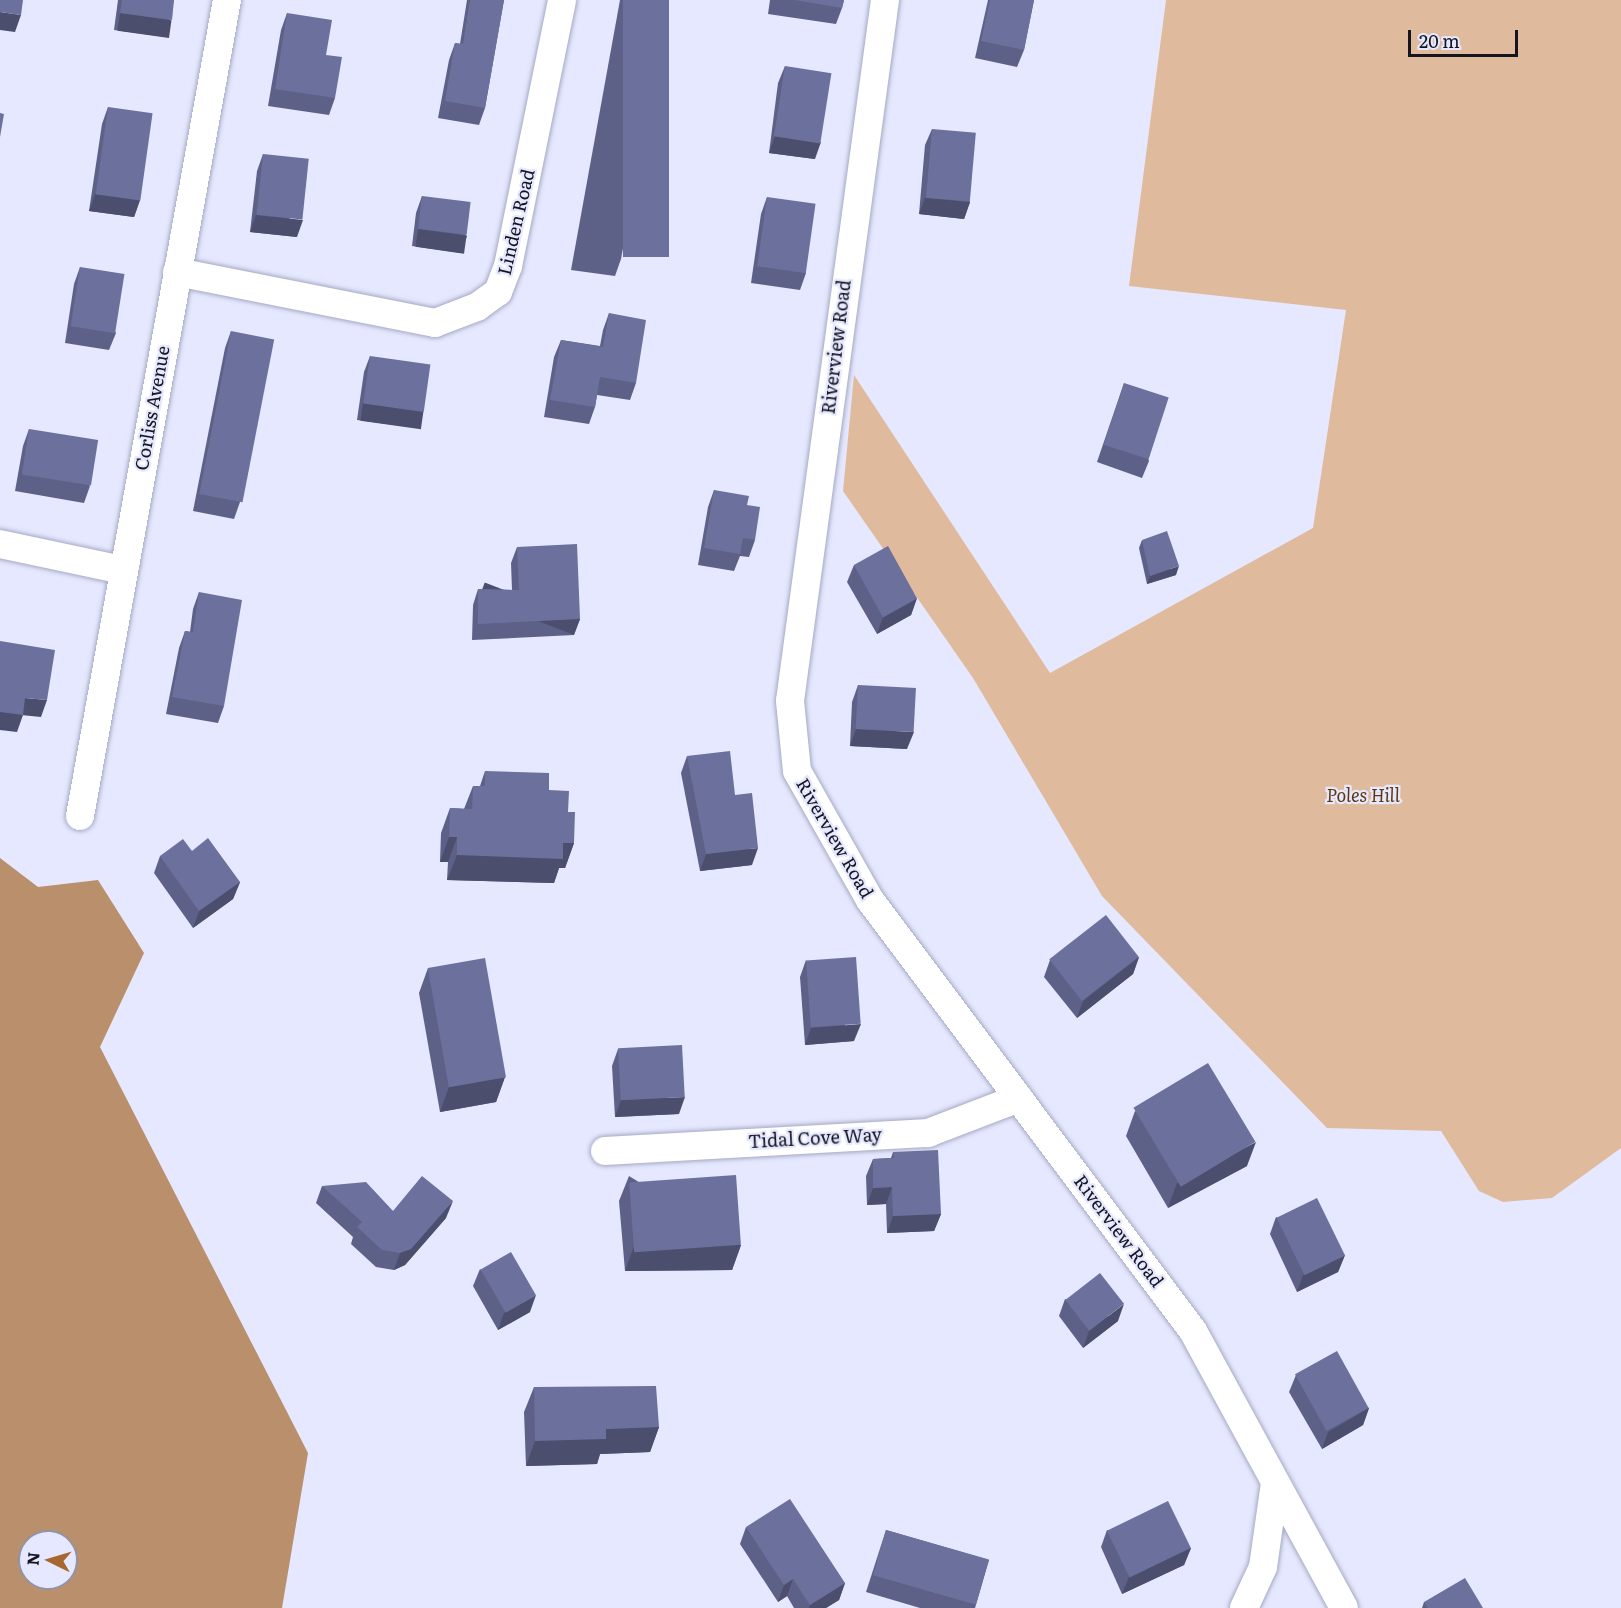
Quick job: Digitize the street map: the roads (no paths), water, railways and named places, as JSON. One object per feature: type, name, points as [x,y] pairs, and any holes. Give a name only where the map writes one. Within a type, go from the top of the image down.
[{"type":"street","name":"Corliss Avenue","points":[[80,816],[122,570],[227,0]]},
{"type":"street","name":"Linden Road","points":[[177,272],[435,323],[456,319],[484,302],[498,292],[508,266],[562,0]]},
{"type":"street","name":"Riverview Road","points":[[885,0],[790,701],[791,737],[809,800],[849,868],[1193,1331],[1344,1608]]},
{"type":"street","points":[[0,544],[122,570]]},
{"type":"street","name":"Tidal Cove Way","points":[[605,1151],[928,1133],[1019,1098]]},
{"type":"street","points":[[1244,1608],[1263,1566],[1275,1483]]},
{"type":"park label","name":"Poles Hill","points":[[1363,795]]}]
